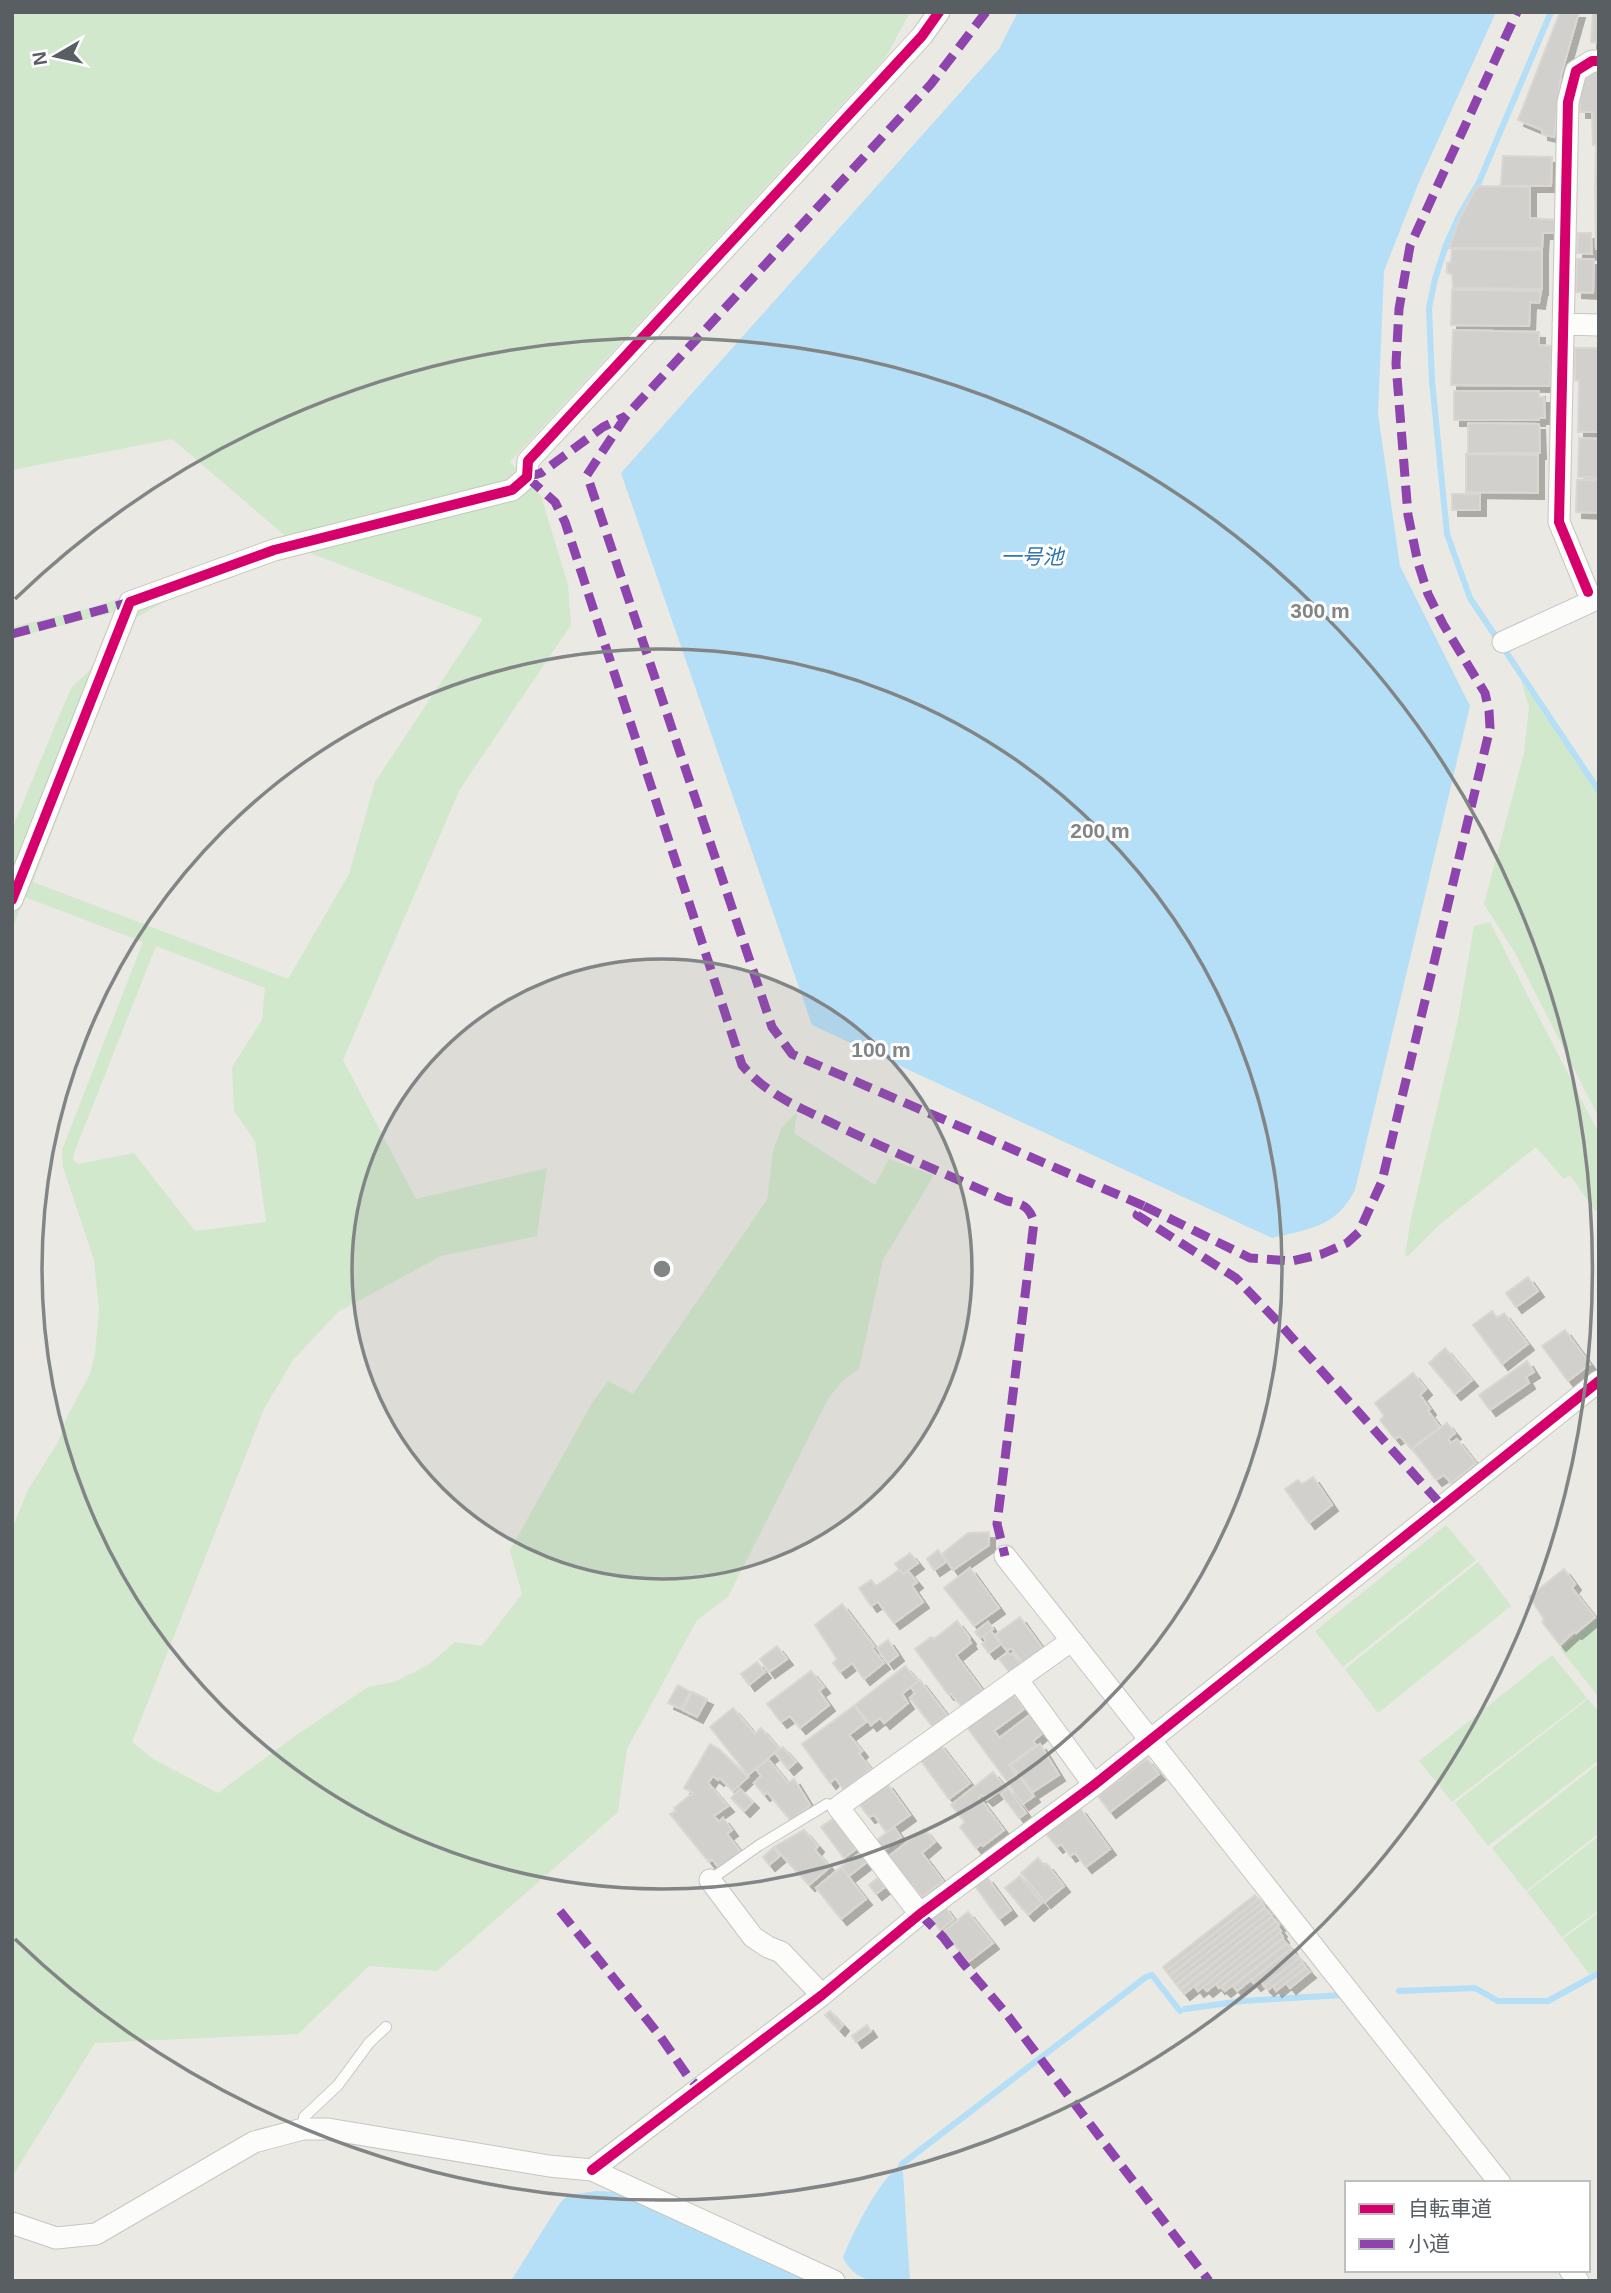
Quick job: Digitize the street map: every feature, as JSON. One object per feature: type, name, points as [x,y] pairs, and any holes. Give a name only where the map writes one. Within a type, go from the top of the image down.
[{"type":"street","points":[[12,901],[130,601],[274,550],[512,490],[527,477],[528,461],[922,36],[939,12]]},
{"type":"street","points":[[1503,642],[1594,595],[1559,522],[1567,102],[1576,71],[1592,61],[1599,61]]},
{"type":"street","points":[[1563,324],[1599,325]]},
{"type":"street","points":[[592,2170],[822,1995],[920,1914],[1094,1785],[1444,1508],[1599,1381]]},
{"type":"street","points":[[1005,1556],[1498,2181]]},
{"type":"street","points":[[920,1914],[838,1807],[1071,1641]]},
{"type":"street","points":[[1017,1679],[1094,1785]]},
{"type":"street","points":[[710,1880],[753,1937],[781,1952],[822,1995]]},
{"type":"street","points":[[12,2223],[56,2238],[96,2234],[254,2142],[303,2129],[328,2129],[549,2166],[592,2170],[834,2281]]},
{"type":"lane","points":[[710,1880],[758,1846],[827,1804],[838,1807]]},
{"type":"lane","points":[[303,2129],[304,2117],[338,2085],[369,2043],[386,2026]]},
{"type":"green space","points":[[12,12],[910,12],[886,57],[510,462],[541,496],[568,585],[571,625],[460,789],[343,1060],[416,1199],[547,1168],[537,1236],[441,1256],[338,1312],[293,1360],[264,1409],[132,1742],[153,1759],[218,1793],[295,1736],[368,1687],[394,1682],[428,1665],[455,1642],[482,1646],[522,1594],[510,1550],[592,1403],[608,1381],[633,1394],[767,1200],[773,1151],[782,1127],[797,1112],[794,1133],[875,1185],[889,1159],[934,1175],[883,1260],[859,1369],[842,1381],[828,1399],[728,1597],[697,1620],[627,1749],[618,1812],[437,1971],[369,1966],[298,2034],[95,2043],[12,2177],[12,1529],[28,1490],[58,1442],[67,1417],[90,1374],[95,1354],[99,1311],[94,1260],[63,1167],[62,1150],[143,942],[25,897],[12,929],[12,829],[72,687],[93,667],[115,612],[12,638],[12,627],[95,607],[288,538],[172,439],[12,470]],"holes":[[[302,550],[483,619],[375,782],[349,874],[288,979],[33,882],[133,619],[212,576]],[[156,946],[265,988],[262,1020],[232,1067],[234,1111],[255,1141],[266,1222],[195,1231],[134,1153],[78,1164],[73,1160]]]},
{"type":"green space","points":[[1521,680],[1599,795],[1599,1118],[1515,953],[1484,904],[1524,753],[1529,707]]},
{"type":"green space","points":[[1490,922],[1599,1134],[1599,1208],[1595,1211],[1570,1175],[1564,1179],[1536,1147],[1439,1225],[1408,1256],[1405,1255],[1411,1218],[1458,1020],[1474,926]]},
{"type":"green space","points":[[1446,1525],[1476,1560],[1343,1667],[1315,1631]]},
{"type":"green space","points":[[1478,1562],[1511,1606],[1378,1713],[1345,1669]]},
{"type":"green space","points":[[1599,1617],[1599,1697],[1560,1649]]},
{"type":"green space","points":[[1552,1655],[1587,1698],[1452,1802],[1419,1761]]},
{"type":"green space","points":[[1588,1699],[1599,1712],[1599,1760],[1488,1846],[1455,1803]]},
{"type":"green space","points":[[1599,1763],[1599,1833],[1526,1891],[1492,1848]]},
{"type":"green space","points":[[1599,1836],[1599,1910],[1562,1937],[1527,1892]]},
{"type":"green space","points":[[1599,1912],[1599,1969],[1589,1974],[1563,1939]]},
{"type":"water","name":"一号池","points":[[1018,12],[1496,12],[1419,182],[1384,271],[1378,414],[1400,566],[1470,706],[1355,1190],[1347,1203],[1330,1219],[1310,1228],[1272,1238],[812,1025],[621,473],[999,49]]},
{"type":"water","points":[[895,2171],[903,2173],[910,2281],[864,2278],[856,2274],[843,2258],[881,2185]]},
{"type":"water","points":[[597,2191],[617,2192],[814,2281],[511,2281],[560,2203],[568,2195]]},
{"type":"building","points":[[1560,12],[1579,12],[1561,75],[1554,137],[1542,134],[1542,130],[1518,120]]},
{"type":"building","points":[[1593,12],[1599,12],[1599,43],[1591,42]]},
{"type":"building","points":[[1599,68],[1599,145],[1593,145],[1592,112],[1580,112],[1580,84]]},
{"type":"building","points":[[1596,147],[1599,147],[1599,187],[1595,187]]},
{"type":"building","points":[[1503,156],[1552,157],[1551,186],[1501,186]]},
{"type":"building","points":[[1477,186],[1530,187],[1530,218],[1555,220],[1556,233],[1543,233],[1542,248],[1449,248],[1460,218]]},
{"type":"building","points":[[1595,189],[1599,189],[1599,249],[1596,249]]},
{"type":"building","points":[[1578,233],[1591,233],[1592,254],[1577,253]]},
{"type":"building","points":[[1452,249],[1542,250],[1542,289],[1453,288],[1452,274],[1447,273]]},
{"type":"building","points":[[1577,259],[1594,259],[1593,293],[1576,292]]},
{"type":"building","points":[[1452,290],[1541,291],[1539,303],[1530,302],[1529,326],[1451,325]]},
{"type":"building","points":[[1453,330],[1539,332],[1539,345],[1552,346],[1550,386],[1451,385]]},
{"type":"building","points":[[1575,348],[1599,348],[1599,432],[1578,432],[1579,381],[1575,380]]},
{"type":"building","points":[[1454,391],[1539,391],[1539,397],[1544,397],[1545,418],[1454,420]]},
{"type":"building","points":[[1468,423],[1539,424],[1540,453],[1468,453]]},
{"type":"building","points":[[1579,438],[1599,439],[1599,478],[1578,477]]},
{"type":"building","points":[[1466,454],[1538,455],[1538,493],[1466,492]]},
{"type":"building","points":[[1577,480],[1599,480],[1599,513],[1576,512]]},
{"type":"building","points":[[1452,494],[1480,494],[1480,510],[1452,510]]},
{"type":"building","points":[[1528,1277],[1538,1291],[1516,1307],[1506,1293]]},
{"type":"building","points":[[1492,1311],[1497,1318],[1504,1313],[1528,1344],[1502,1364],[1473,1325]]},
{"type":"building","points":[[1565,1330],[1590,1364],[1568,1381],[1542,1346]]},
{"type":"building","points":[[1445,1348],[1472,1380],[1455,1394],[1429,1363]]},
{"type":"building","points":[[1527,1361],[1534,1372],[1526,1377],[1529,1383],[1490,1410],[1479,1395]]},
{"type":"building","points":[[1413,1373],[1426,1389],[1420,1395],[1440,1427],[1411,1449],[1400,1436],[1395,1439],[1380,1420],[1384,1416],[1375,1403]]},
{"type":"building","points":[[1447,1423],[1455,1433],[1448,1439],[1451,1443],[1457,1439],[1476,1463],[1451,1483],[1444,1475],[1436,1480],[1412,1449]]},
{"type":"building","points":[[1313,1477],[1332,1505],[1309,1523],[1285,1489],[1298,1480],[1302,1484]]},
{"type":"building","points":[[989,1532],[989,1545],[953,1570],[942,1554],[968,1533]]},
{"type":"building","points":[[938,1550],[946,1562],[934,1570],[927,1559]]},
{"type":"building","points":[[910,1553],[918,1563],[903,1574],[895,1564]]},
{"type":"building","points":[[970,1568],[999,1608],[974,1626],[944,1588]]},
{"type":"building","points":[[1564,1569],[1575,1584],[1572,1588],[1595,1617],[1560,1645],[1542,1622],[1544,1619],[1529,1597]]},
{"type":"building","points":[[899,1570],[903,1574],[908,1571],[917,1582],[912,1586],[923,1602],[894,1623],[878,1602],[871,1606],[859,1588],[871,1580],[876,1586]]},
{"type":"building","points":[[842,1604],[884,1663],[864,1679],[852,1663],[840,1672],[833,1663],[837,1659],[815,1625]]},
{"type":"building","points":[[1020,1617],[1043,1649],[1023,1663],[1011,1648],[1007,1651],[995,1635]]},
{"type":"building","points":[[957,1621],[971,1643],[956,1655],[983,1691],[962,1707],[948,1694],[915,1649],[931,1637],[934,1639]]},
{"type":"building","points":[[988,1622],[993,1629],[980,1638],[975,1632]]},
{"type":"building","points":[[991,1631],[1001,1644],[989,1653],[982,1644],[986,1641],[983,1636]]},
{"type":"building","points":[[888,1640],[898,1655],[888,1663],[877,1648]]},
{"type":"building","points":[[777,1646],[787,1659],[769,1672],[760,1659]]},
{"type":"building","points":[[1013,1653],[1022,1666],[1011,1674],[999,1659]]},
{"type":"building","points":[[757,1662],[765,1672],[749,1685],[741,1674]]},
{"type":"building","points":[[905,1666],[918,1681],[902,1694],[908,1703],[884,1723],[880,1718],[871,1725],[855,1705]]},
{"type":"building","points":[[811,1671],[824,1687],[819,1691],[829,1705],[800,1728],[790,1716],[781,1722],[767,1704]]},
{"type":"building","points":[[920,1680],[947,1715],[933,1727],[910,1698],[915,1693],[911,1687]]},
{"type":"building","points":[[678,1685],[690,1692],[681,1709],[668,1703]]},
{"type":"building","points":[[1011,1691],[1024,1709],[994,1731],[999,1738],[1031,1714],[1044,1732],[1033,1741],[1036,1745],[1009,1765],[1016,1775],[1007,1781],[966,1726]]},
{"type":"building","points":[[692,1692],[707,1699],[697,1717],[683,1710]]},
{"type":"building","points":[[854,1706],[866,1722],[849,1735],[862,1751],[859,1754],[871,1769],[844,1790],[835,1778],[830,1783],[802,1744]]},
{"type":"building","points":[[733,1708],[755,1734],[761,1728],[779,1749],[748,1775],[710,1727]]},
{"type":"building","points":[[939,1743],[970,1783],[949,1799],[919,1758]]},
{"type":"building","points":[[710,1744],[719,1749],[748,1777],[733,1791],[720,1778],[718,1780],[713,1776],[708,1783],[728,1806],[714,1816],[719,1822],[723,1818],[732,1830],[727,1834],[741,1852],[719,1868],[712,1859],[709,1862],[670,1814],[693,1793],[684,1788]]},
{"type":"building","points":[[1040,1744],[1059,1775],[1033,1792],[1011,1765]]},
{"type":"building","points":[[783,1747],[796,1762],[788,1769],[775,1753]]},
{"type":"building","points":[[768,1759],[788,1783],[794,1779],[810,1805],[791,1821],[767,1792],[764,1795],[754,1783],[761,1776],[756,1769]]},
{"type":"building","points":[[1147,1759],[1159,1774],[1110,1812],[1098,1796]]},
{"type":"building","points":[[993,1772],[1005,1787],[987,1800],[982,1795],[979,1797],[1004,1830],[983,1846],[981,1844],[976,1848],[960,1827],[965,1822],[951,1805]]},
{"type":"building","points":[[1019,1777],[1034,1796],[1023,1804],[1009,1785]]},
{"type":"building","points":[[887,1783],[910,1815],[886,1832],[874,1815],[869,1817],[859,1804]]},
{"type":"building","points":[[1008,1788],[1026,1813],[1019,1818],[1001,1794]]},
{"type":"building","points":[[740,1789],[753,1802],[744,1811],[731,1798]]},
{"type":"building","points":[[1080,1808],[1110,1849],[1086,1867],[1075,1853],[1070,1856],[1061,1844],[1057,1847],[1046,1834]]},
{"type":"building","points":[[834,1818],[856,1849],[844,1858],[821,1827]]},
{"type":"building","points":[[894,1827],[901,1837],[883,1851],[876,1841]]},
{"type":"building","points":[[924,1829],[935,1842],[922,1853],[943,1881],[922,1897],[888,1857]]},
{"type":"building","points":[[804,1830],[818,1846],[815,1850],[830,1867],[809,1885],[774,1847]]},
{"type":"building","points":[[773,1848],[780,1856],[769,1865],[763,1857]]},
{"type":"building","points":[[860,1853],[867,1862],[849,1876],[841,1867]]},
{"type":"building","points":[[1038,1858],[1044,1865],[1047,1864],[1064,1886],[1045,1902],[1021,1873]]},
{"type":"building","points":[[841,1867],[866,1899],[841,1919],[816,1888]]},
{"type":"building","points":[[1020,1876],[1042,1903],[1028,1915],[1005,1888]]},
{"type":"building","points":[[987,1877],[1011,1910],[999,1919],[975,1886]]},
{"type":"building","points":[[878,1878],[885,1887],[876,1894],[869,1885]]},
{"type":"building","points":[[1255,1895],[1258,1899],[1166,1971],[1163,1967]]},
{"type":"building","points":[[1259,1899],[1262,1903],[1169,1975],[1166,1971]]},
{"type":"building","points":[[1262,1903],[1265,1907],[1173,1980],[1170,1976]]},
{"type":"building","points":[[944,1906],[954,1919],[940,1930],[930,1917]]},
{"type":"building","points":[[1265,1908],[1269,1912],[1176,1984],[1173,1980]]},
{"type":"building","points":[[968,1912],[993,1943],[968,1962],[944,1931]]},
{"type":"building","points":[[1269,1912],[1272,1916],[1180,1989],[1177,1985]]},
{"type":"building","points":[[1272,1917],[1276,1921],[1184,1994],[1181,1990]]},
{"type":"building","points":[[1276,1921],[1279,1925],[1198,1991],[1195,1987]]},
{"type":"building","points":[[1278,1927],[1281,1931],[1207,1991],[1203,1987]]},
{"type":"building","points":[[1280,1933],[1283,1937],[1219,1988],[1216,1984]]},
{"type":"building","points":[[1283,1939],[1286,1943],[1225,1991],[1221,1987]]},
{"type":"building","points":[[1287,1944],[1291,1948],[1237,1991],[1233,1986]]},
{"type":"building","points":[[1291,1949],[1295,1954],[1255,1985],[1251,1980]]},
{"type":"building","points":[[1295,1954],[1299,1958],[1264,1986],[1261,1981]]},
{"type":"building","points":[[1299,1958],[1303,1963],[1268,1990],[1264,1986]]},
{"type":"building","points":[[1303,1963],[1306,1967],[1276,1991],[1273,1986]]},
{"type":"building","points":[[1306,1968],[1310,1972],[1290,1988],[1286,1983]]},
{"type":"building","points":[[830,2011],[843,2025],[839,2030],[825,2015]]},
{"type":"building","points":[[867,2025],[871,2031],[856,2042],[852,2036]]},
{"type":"waterway","points":[[1551,12],[1479,182],[1446,245],[1435,279],[1429,308],[1432,381],[1447,534],[1470,598],[1599,791]]},
{"type":"waterway","points":[[1399,1991],[1475,1988],[1498,2001],[1548,2001],[1599,1973]]},
{"type":"waterway","points":[[896,2180],[902,2164],[1146,1977],[1152,1975],[1180,2011]]},
{"type":"waterway","points":[[1185,2009],[1242,2001],[1343,1995]]},
{"type":"marked path","points":[[986,12],[931,84],[626,416],[587,475],[772,1027],[792,1054],[1144,1206],[1137,1215],[1236,1278],[1444,1508]]},
{"type":"marked path","points":[[1144,1206],[1250,1258],[1292,1261],[1322,1254],[1347,1243],[1359,1232],[1382,1181],[1490,728],[1485,693],[1443,624],[1428,594],[1418,563],[1408,515],[1396,364],[1399,309],[1410,246],[1517,12]]},
{"type":"marked path","points":[[527,477],[541,473],[603,427],[626,416]]},
{"type":"marked path","points":[[527,477],[555,502],[565,522],[742,1065],[763,1085],[798,1107],[921,1164],[1021,1205],[1032,1217],[1034,1222],[997,1524],[1005,1556]]},
{"type":"marked path","points":[[12,634],[130,602]]},
{"type":"marked path","points":[[560,1911],[699,2088]]},
{"type":"marked path","points":[[920,1914],[943,1937],[1005,2012],[1209,2281]]},
{"type":"cycle path","points":[[12,900],[130,602],[274,550],[512,490],[527,477],[528,461],[922,36],[939,12]]},
{"type":"cycle path","points":[[1588,592],[1559,522],[1568,102],[1576,71],[1592,61],[1599,61]]},
{"type":"cycle path","points":[[592,2170],[822,1995],[920,1914],[1094,1785],[1599,1381]]}]
